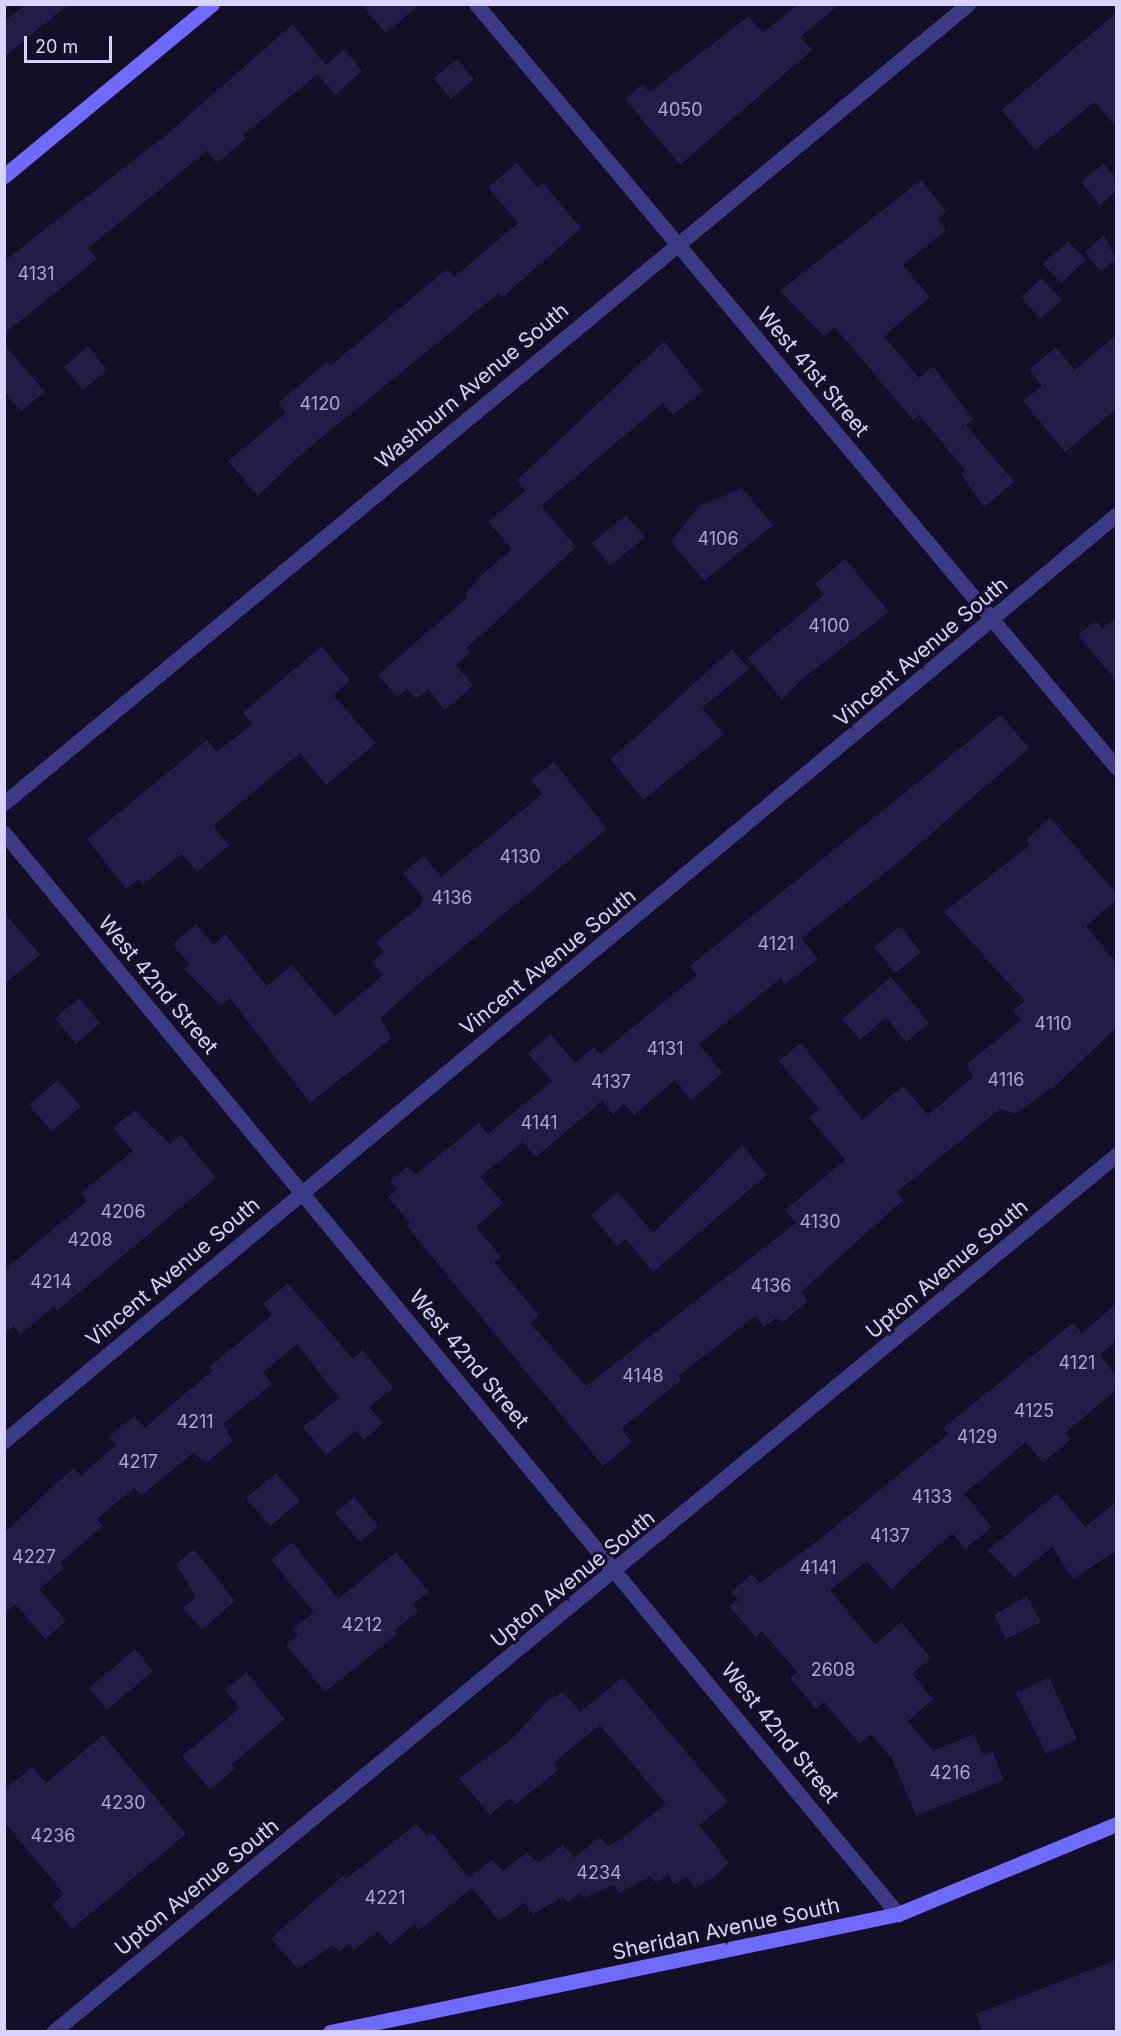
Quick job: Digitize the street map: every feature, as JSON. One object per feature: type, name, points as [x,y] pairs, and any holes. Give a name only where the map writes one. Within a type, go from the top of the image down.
[{"type":"street","points":[[4,176],[212,4]]},
{"type":"street","name":"West 41st Street","points":[[476,4],[1116,767]]},
{"type":"street","name":"Washburn Avenue South","points":[[4,803],[676,242],[968,4]]},
{"type":"street","name":"Vincent Avenue South","points":[[4,1441],[1116,515]]},
{"type":"street","name":"West 42nd Street","points":[[4,833],[618,1570],[898,1914]]},
{"type":"street","name":"Upton Avenue South","points":[[53,2031],[618,1570],[1116,1155]]},
{"type":"street","name":"Sheridan Avenue South","points":[[330,2031],[898,1914],[1116,1824]]},
{"type":"building","points":[[27,4],[69,4],[4,57],[4,21]]},
{"type":"building","points":[[361,4],[420,4],[386,33]]},
{"type":"building","points":[[798,4],[840,4],[800,37],[812,50],[680,165],[625,99],[643,84],[650,92],[749,16],[763,33]]},
{"type":"building","points":[[1116,13],[1116,127],[1095,102],[1035,150],[1002,110]]},
{"type":"building","points":[[293,24],[326,65],[344,49],[362,71],[335,95],[318,74],[243,135],[246,139],[217,163],[207,151],[88,248],[97,259],[4,334],[4,261],[166,135]]},
{"type":"building","points":[[457,59],[474,79],[451,99],[434,78]]},
{"type":"building","points":[[517,163],[537,187],[543,183],[581,228],[503,297],[499,293],[305,451],[258,496],[228,461],[286,413],[278,403],[327,362],[330,366],[447,269],[454,277],[518,223],[488,187]]},
{"type":"building","points":[[1104,163],[1116,179],[1116,191],[1100,205],[1081,182]]},
{"type":"building","points":[[921,180],[946,211],[937,219],[946,230],[903,265],[930,297],[884,336],[919,378],[933,366],[973,419],[966,425],[1014,482],[984,507],[961,474],[965,470],[919,415],[913,420],[835,327],[824,336],[780,291]]},
{"type":"building","points":[[1104,235],[1116,259],[1101,272],[1085,252]]},
{"type":"building","points":[[1068,241],[1086,260],[1061,283],[1043,264]]},
{"type":"building","points":[[1042,278],[1062,300],[1040,319],[1021,297]]},
{"type":"building","points":[[1116,335],[1116,409],[1065,452],[1023,401],[1042,386],[1029,370],[1056,347],[1075,370]]},
{"type":"building","points":[[664,341],[703,391],[673,415],[663,403],[541,506],[576,547],[467,648],[471,652],[456,665],[473,686],[445,710],[428,689],[416,699],[407,689],[397,697],[378,675],[468,597],[465,594],[482,575],[512,549],[488,522],[525,491],[517,480]]},
{"type":"building","points":[[4,344],[45,392],[21,411],[4,392]]},
{"type":"building","points":[[88,346],[107,370],[83,390],[64,367]]},
{"type":"building","points":[[742,488],[773,525],[704,581],[671,542],[699,506]]},
{"type":"building","points":[[626,515],[645,537],[610,566],[592,543]]},
{"type":"building","points":[[845,559],[889,612],[802,679],[782,700],[748,658],[824,595],[815,584]]},
{"type":"building","points":[[1116,617],[1116,681],[1078,635],[1096,621],[1102,629]]},
{"type":"building","points":[[322,646],[350,681],[333,695],[376,743],[326,785],[300,753],[213,826],[229,845],[197,872],[182,854],[143,884],[139,879],[126,889],[87,839],[207,740],[217,752],[252,724],[243,712]]},
{"type":"building","points":[[732,649],[749,669],[702,708],[724,734],[643,800],[611,759]]},
{"type":"building","points":[[1001,715],[1029,748],[900,861],[801,938],[818,959],[785,984],[781,978],[699,1044],[723,1073],[691,1100],[675,1080],[634,1115],[624,1104],[613,1114],[602,1101],[536,1157],[523,1142],[480,1177],[503,1203],[476,1227],[501,1257],[494,1262],[539,1315],[530,1323],[586,1386],[796,1223],[785,1210],[845,1160],[809,1117],[819,1109],[779,1061],[801,1043],[862,1120],[903,1086],[928,1115],[973,1077],[967,1064],[1021,1020],[1013,1011],[1025,1001],[944,912],[1030,845],[1026,840],[1050,818],[1116,893],[1116,900],[1086,926],[1116,962],[1116,1028],[1057,1084],[1015,1114],[1000,1109],[897,1192],[903,1200],[801,1292],[808,1301],[782,1323],[777,1317],[764,1327],[755,1316],[678,1376],[681,1380],[621,1429],[632,1442],[603,1466],[406,1225],[410,1223],[388,1197],[397,1189],[390,1181],[407,1167],[416,1174],[479,1123],[488,1134],[552,1081],[528,1053],[551,1034],[575,1063],[594,1047],[600,1054],[697,975],[690,966]]},
{"type":"building","points":[[554,762],[607,829],[416,986],[381,1018],[392,1038],[310,1103],[230,998],[221,1006],[184,969],[189,964],[173,944],[196,924],[213,945],[225,934],[267,986],[292,965],[335,1016],[383,975],[372,962],[384,952],[376,942],[421,905],[423,898],[403,873],[424,856],[441,877],[542,794],[531,780]]},
{"type":"building","points":[[4,912],[40,955],[4,984]]},
{"type":"building","points":[[900,926],[921,952],[895,973],[874,947]]},
{"type":"building","points":[[891,977],[929,1023],[906,1042],[886,1017],[860,1040],[842,1019]]},
{"type":"building","points":[[79,998],[100,1023],[76,1044],[55,1018]]},
{"type":"building","points":[[58,1080],[81,1107],[52,1131],[29,1105]]},
{"type":"building","points":[[135,1110],[170,1144],[181,1135],[216,1178],[57,1311],[54,1306],[20,1335],[14,1326],[4,1334],[4,1270],[87,1201],[81,1193],[133,1151],[113,1128]]},
{"type":"building","points":[[742,1145],[767,1175],[653,1272],[626,1239],[617,1246],[591,1215],[618,1192],[653,1233]]},
{"type":"building","points":[[288,1283],[353,1359],[363,1350],[393,1388],[369,1407],[383,1423],[364,1440],[356,1431],[326,1455],[303,1427],[339,1398],[297,1344],[263,1372],[272,1384],[223,1424],[233,1441],[206,1463],[193,1453],[141,1496],[134,1488],[97,1519],[103,1526],[60,1563],[64,1568],[39,1589],[66,1621],[45,1639],[16,1604],[4,1614],[4,1533],[73,1468],[80,1476],[116,1445],[108,1437],[134,1416],[144,1428],[212,1371],[209,1367],[272,1315],[263,1304]]},
{"type":"building","points":[[1116,1304],[1116,1341],[1100,1355],[1116,1375],[1116,1390],[1065,1433],[1071,1439],[1043,1463],[1026,1442],[964,1494],[992,1527],[965,1549],[952,1533],[891,1589],[867,1561],[830,1590],[875,1644],[901,1622],[931,1658],[912,1674],[933,1699],[908,1721],[933,1751],[974,1734],[983,1755],[992,1751],[1004,1780],[916,1816],[892,1759],[871,1734],[859,1744],[824,1702],[816,1709],[790,1678],[797,1672],[762,1631],[756,1637],[729,1606],[738,1600],[731,1592],[752,1574],[760,1583],[825,1535],[948,1434],[943,1428],[1073,1323],[1082,1333]]},
{"type":"building","points":[[276,1473],[300,1501],[270,1526],[246,1498]]},
{"type":"building","points":[[1057,1493],[1085,1527],[1116,1502],[1116,1551],[1073,1579],[1052,1547],[1014,1578],[988,1550]]},
{"type":"building","points":[[354,1497],[378,1526],[360,1542],[335,1513]]},
{"type":"building","points":[[292,1542],[338,1599],[396,1552],[429,1592],[413,1604],[418,1611],[394,1631],[396,1635],[325,1692],[286,1645],[298,1635],[293,1629],[314,1612],[271,1560]]},
{"type":"building","points":[[194,1549],[235,1601],[202,1630],[183,1608],[196,1597],[176,1564]]},
{"type":"building","points":[[1027,1596],[1041,1622],[1006,1639],[994,1615]]},
{"type":"building","points":[[135,1649],[153,1671],[107,1710],[89,1688]]},
{"type":"building","points":[[246,1672],[285,1719],[231,1765],[235,1769],[210,1790],[182,1756],[240,1708],[225,1690]]},
{"type":"building","points":[[623,1677],[728,1802],[699,1825],[729,1863],[713,1878],[695,1888],[687,1877],[674,1884],[668,1874],[656,1883],[650,1876],[620,1893],[613,1885],[584,1898],[580,1893],[568,1902],[563,1897],[533,1914],[524,1903],[499,1921],[472,1888],[419,1930],[414,1924],[390,1945],[378,1931],[354,1950],[349,1944],[339,1952],[333,1945],[298,1969],[271,1938],[343,1876],[346,1879],[416,1824],[427,1835],[431,1832],[469,1877],[492,1860],[503,1871],[527,1852],[538,1863],[563,1845],[574,1858],[600,1837],[608,1846],[621,1839],[666,1804],[600,1725],[553,1763],[558,1770],[516,1804],[511,1798],[490,1815],[459,1778],[513,1738],[547,1701],[563,1692],[580,1712]]},
{"type":"building","points":[[1049,1677],[1077,1739],[1046,1754],[1016,1693]]},
{"type":"building","points":[[103,1735],[186,1834],[72,1929],[52,1904],[64,1894],[4,1822],[4,1790],[32,1767],[46,1783]]},
{"type":"building","points":[[1116,1960],[1116,2031],[983,2031],[976,2014]]}]
